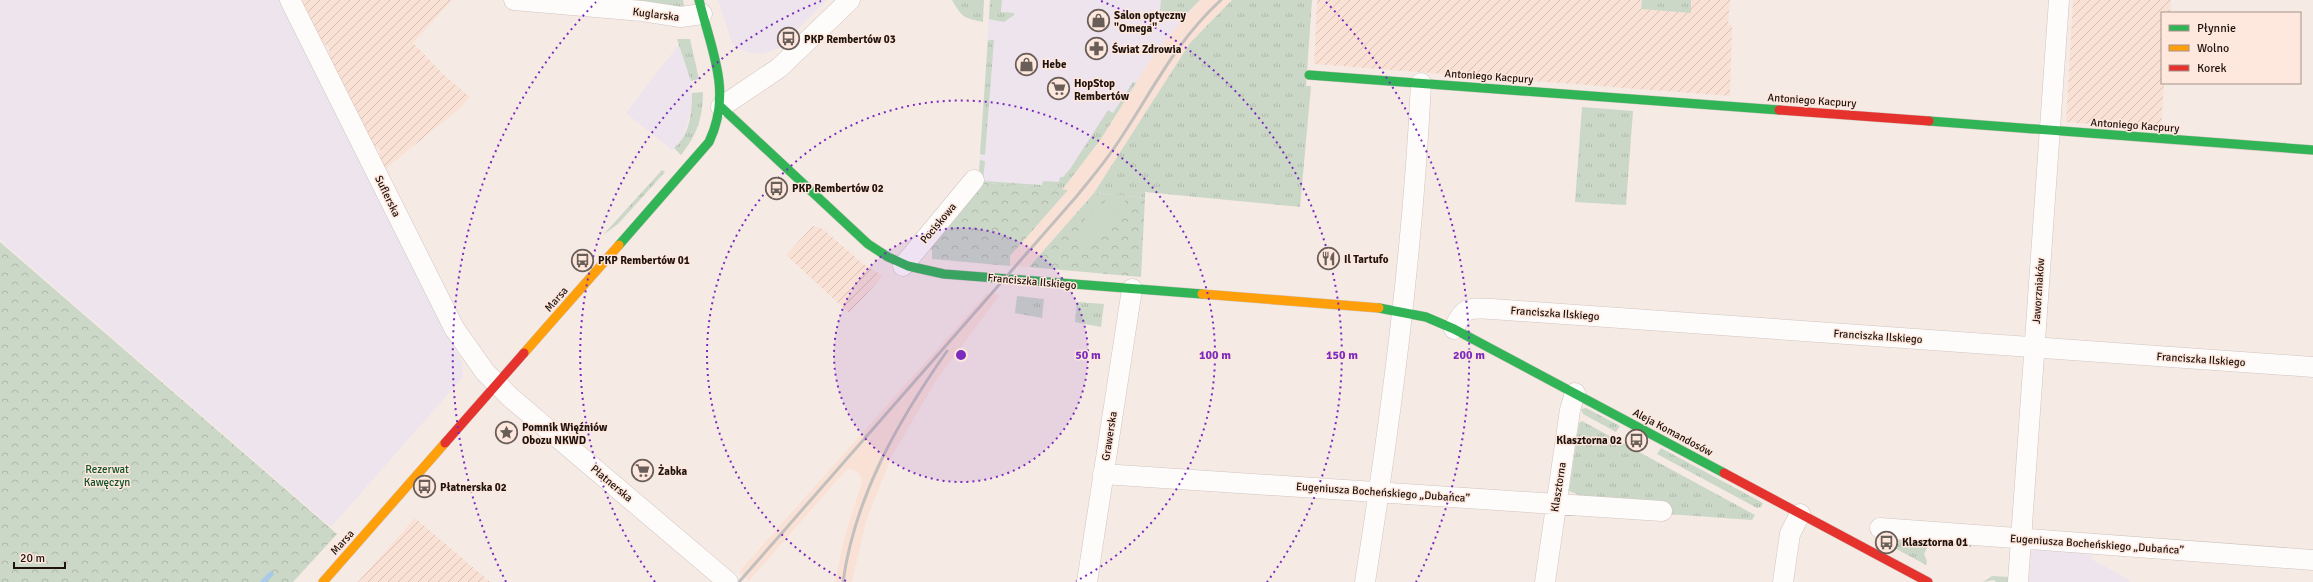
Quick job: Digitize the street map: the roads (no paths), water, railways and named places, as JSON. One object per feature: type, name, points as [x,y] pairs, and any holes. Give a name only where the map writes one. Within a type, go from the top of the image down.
[{"type":"street","name":"Suflerska","points":[[290,0],[454,328],[497,385]]},
{"type":"street","name":"Kuglarska","points":[[514,0],[681,17],[700,7]]},
{"type":"street","points":[[721,107],[779,68],[850,0]]},
{"type":"street","name":"Jaworzniaków","points":[[2018,582],[2035,347],[2048,130],[2059,0]]},
{"type":"street","name":"Marsa","points":[[323,582],[704,150],[716,131],[721,107],[718,71],[700,7]]},
{"type":"street","name":"Antoniego Kacpury","points":[[1309,75],[2313,150]]},
{"type":"street","points":[[1365,582],[1379,492],[1403,312],[1421,83]]},
{"type":"street","name":"Franciszka Ilskiego","points":[[721,107],[857,235],[878,253],[903,266],[944,274],[1379,308],[1403,312]]},
{"type":"street","name":"Pociskowa","points":[[903,266],[974,180]]},
{"type":"street","name":"Grawerska","points":[[1087,582],[1132,289]]},
{"type":"street","name":"Franciszka Ilskiego","points":[[1454,329],[1459,316],[1472,308],[2313,367]]},
{"type":"street","name":"Aleja Komandosów","points":[[1403,312],[1426,317],[1454,329],[1928,582]]},
{"type":"street","name":"Płatnerska","points":[[497,385],[728,582]]},
{"type":"street","name":"Klasztorna","points":[[1545,582],[1555,504],[1570,410],[1575,393]]},
{"type":"street","name":"Eugeniusza Bocheńskiego „Dubańca”","points":[[1103,474],[1662,511]]},
{"type":"street","points":[[1782,582],[1790,534],[1800,514]]},
{"type":"street","name":"Eugeniusza Bocheńskiego „Dubańca”","points":[[1880,528],[2313,560]]},
{"type":"waterway","points":[[263,582],[271,574]]},
{"type":"railway","points":[[739,582],[1076,197],[1099,169],[1126,131],[1162,72],[1188,35],[1221,0]]},
{"type":"railway","points":[[843,582],[857,519],[881,460],[912,405],[947,351]]},
{"type":"place","name":"Salon optyczny \"Omega\"","points":[[1098,21]]},
{"type":"place","name":"PKP Rembertów 03","points":[[789,39]]},
{"type":"place","name":"Świat Zdrowia","points":[[1096,49]]},
{"type":"place","name":"Hebe","points":[[1026,64]]},
{"type":"place","name":"HopStop Rembertów","points":[[1058,89]]},
{"type":"place","name":"PKP Rembertów 02","points":[[776,188]]},
{"type":"place","name":"Il Tartufo","points":[[1329,259]]},
{"type":"place","name":"PKP Rembertów 01","points":[[582,260]]},
{"type":"place","name":"Pomnik Więźniów Obozu NKWD","points":[[506,433]]},
{"type":"place","name":"Klasztorna 02","points":[[1637,440]]},
{"type":"place","name":"Żabka","points":[[643,471]]},
{"type":"place","name":"Płatnerska 02","points":[[425,487]]},
{"type":"place","name":"Klasztorna 01","points":[[1886,542]]},
{"type":"park label","name":"Rezerwat Kawęczyn","points":[[107,475]]}]
